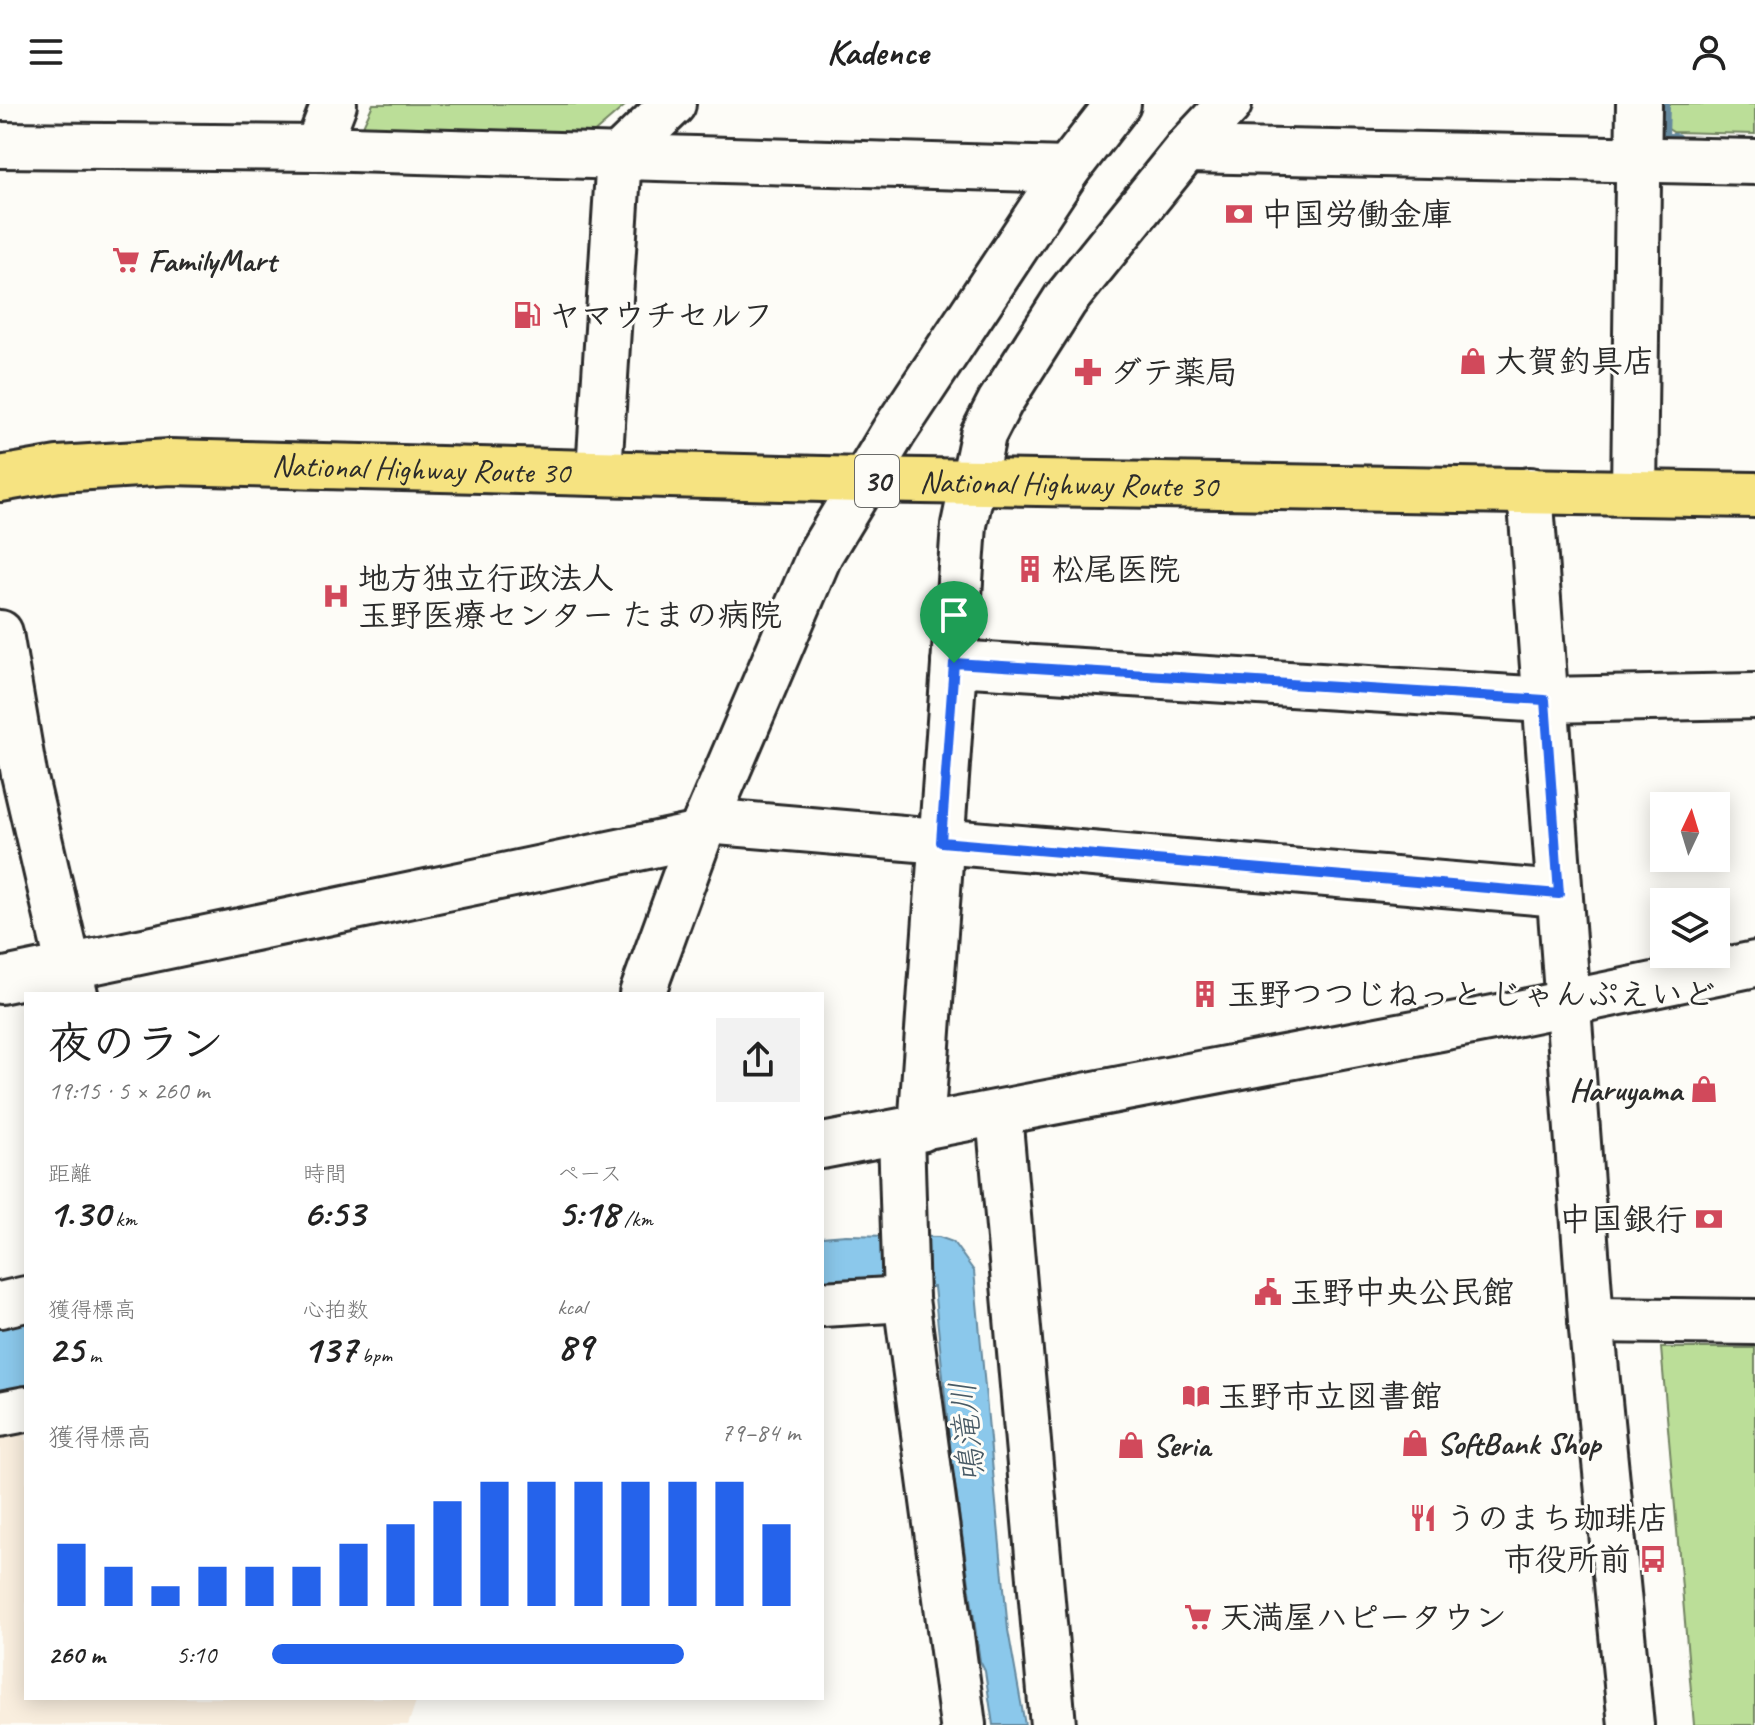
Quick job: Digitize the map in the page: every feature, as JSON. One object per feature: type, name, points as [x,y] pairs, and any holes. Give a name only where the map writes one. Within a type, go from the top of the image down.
[{"type":"highway","name":"National Highway Route 30","points":[[0,479],[58,469],[170,462],[863,480],[1755,495]]},
{"type":"street","points":[[317,148],[334,104]]},
{"type":"street","points":[[599,471],[619,156],[673,104]]},
{"type":"street","points":[[643,992],[703,828],[820,554],[863,480],[1067,170],[1118,104]]},
{"type":"street","points":[[963,1725],[906,1293],[904,1232],[911,1131],[941,842],[964,525],[971,481],[983,435],[1000,402],[1065,300],[1186,150],[1229,104]]},
{"type":"street","points":[[1634,492],[1639,104]]},
{"type":"street","points":[[0,145],[317,148],[1067,170]]},
{"type":"street","points":[[1186,150],[1755,162]]},
{"type":"street","points":[[1530,490],[1591,1320],[1631,1725]]},
{"type":"street","points":[[0,633],[12,784],[72,981]]},
{"type":"street","points":[[954,663],[1545,700],[1755,696]]},
{"type":"street","points":[[0,981],[72,981],[703,828],[941,842],[1559,894]]},
{"type":"street","points":[[824,1146],[999,1114],[1755,964]]},
{"type":"street","points":[[999,1114],[1053,1725]]},
{"type":"street","points":[[824,1304],[906,1293]]},
{"type":"street","points":[[0,1305],[24,1299]]},
{"type":"street","points":[[1591,1320],[1755,1322]]},
{"type":"street","points":[[0,1414],[24,1409]]},
{"type":"shaded area","points":[[24,1428],[24,1700],[416,1700],[408,1725],[0,1725],[0,1433]]},
{"type":"green space","points":[[373,104],[627,104],[591,135],[362,128]]},
{"type":"green space","points":[[1658,104],[1755,104],[1755,134],[1673,132],[1657,122]]},
{"type":"green space","points":[[1661,1348],[1755,1348],[1755,1725],[1694,1725]]},
{"type":"water","points":[[824,1237],[939,1237],[953,1242],[974,1271],[1008,1630],[1025,1725],[993,1725],[985,1671],[980,1661],[951,1456],[934,1287],[824,1285]]},
{"type":"waterway","points":[[1664,104],[1663,139],[1676,139]]},
{"type":"waterway","name":"鳴滝川","points":[[0,1365],[24,1360]]},
{"type":"place","name":"中国労働金庫","points":[[1239,214]]},
{"type":"place","name":"FamilyMart","points":[[126,260]]},
{"type":"place","name":"ヤマウチセルフ","points":[[527,315]]},
{"type":"place","name":"大賀釣具店","points":[[1473,361]]},
{"type":"place","name":"ダテ薬局","points":[[1088,372]]},
{"type":"place","name":"松尾医院","points":[[1030,569]]},
{"type":"place","name":"地方独立行政法人 玉野医療センター たまの病院","points":[[336,596]]},
{"type":"place","name":"玉野つつじねっと じゃんぷえいど","points":[[1205,994]]},
{"type":"place","name":"Haruyama","points":[[1704,1089]]},
{"type":"place","name":"中国銀行","points":[[1709,1219]]},
{"type":"place","name":"玉野中央公民館","points":[[1268,1292]]},
{"type":"place","name":"玉野市立図書館","points":[[1196,1396]]},
{"type":"place","name":"SoftBank Shop","points":[[1415,1443]]},
{"type":"place","name":"Seria","points":[[1131,1445]]},
{"type":"place","name":"うのまち珈琲店","points":[[1423,1518]]},
{"type":"place","name":"市役所前","points":[[1653,1559]]},
{"type":"place","name":"天満屋ハピータウン","points":[[1198,1617]]},
{"type":"route","points":[[954,663],[1545,700],[1559,894],[941,842],[954,663]]}]
